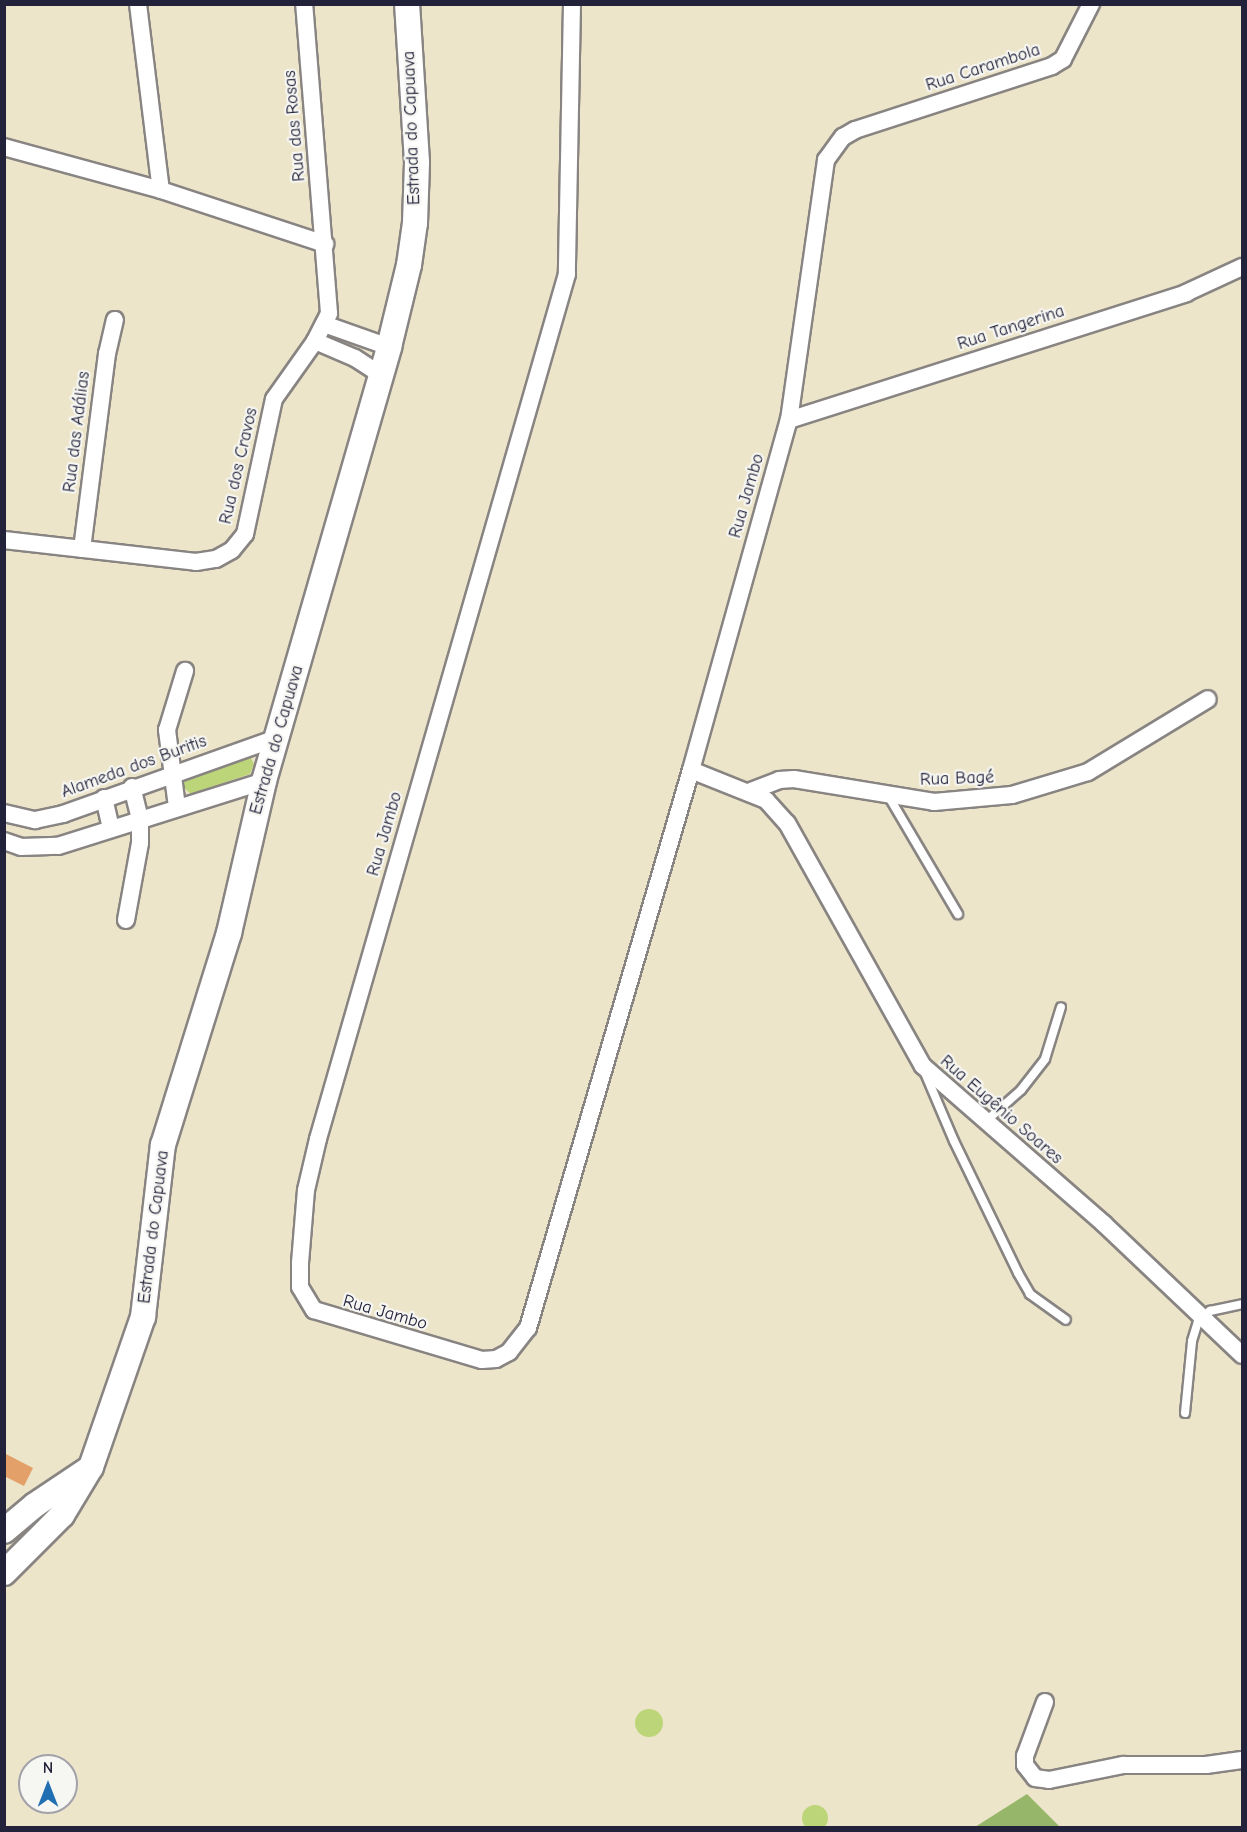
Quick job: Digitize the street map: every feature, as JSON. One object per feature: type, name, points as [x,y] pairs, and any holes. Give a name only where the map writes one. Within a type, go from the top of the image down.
[{"type":"main road","name":"Estrada do Capuava","points":[[8,1559],[62,1515],[91,1467],[143,1317],[163,1145],[228,933],[276,738],[389,347],[415,224],[417,162],[407,4]]},
{"type":"main road","points":[[4,1531],[35,1505],[91,1467]]},
{"type":"street","points":[[138,4],[161,190]]},
{"type":"street","name":"Rua das Rosas","points":[[304,4],[325,244]]},
{"type":"street","name":"Rua Jambo","points":[[572,4],[567,274],[318,1139],[306,1190],[300,1263],[300,1287],[314,1310],[482,1360],[496,1359],[520,1342],[528,1328],[691,770],[789,420],[826,160],[843,137],[855,130]]},
{"type":"street","name":"Rua Carambola","points":[[855,130],[1052,66],[1063,59],[1091,4]]},
{"type":"street","points":[[4,147],[161,190],[325,244]]},
{"type":"street","name":"Rua dos Cravos","points":[[4,540],[196,562],[216,559],[232,550],[245,534],[250,517],[274,399],[315,341],[324,324],[330,299],[325,244]]},
{"type":"street","name":"Rua Tangerina","points":[[789,420],[1186,293],[1223,279],[1242,267]]},
{"type":"street","name":"Rua das Adálias","points":[[82,549],[107,354],[115,320]]},
{"type":"street","points":[[324,324],[389,347]]},
{"type":"street","points":[[315,341],[355,358],[380,374]]},
{"type":"street","points":[[177,807],[170,774],[167,730],[185,671]]},
{"type":"street","name":"Rua Bagé","points":[[751,791],[771,782],[794,779],[890,797],[934,802],[1012,795],[1088,772],[1208,699]]},
{"type":"street","name":"Alameda dos Buritis","points":[[4,813],[35,819],[63,814],[132,787],[276,738]]},
{"type":"street","points":[[691,770],[751,791]]},
{"type":"street","points":[[4,841],[21,847],[58,846],[177,807],[264,782]]},
{"type":"street","points":[[126,920],[140,856],[140,819],[132,787]]},
{"type":"street","name":"Rua Eugênio Soares","points":[[751,791],[766,800],[787,823],[923,1066],[1104,1224],[1242,1355]]},
{"type":"street","points":[[104,798],[111,828]]},
{"type":"street","points":[[1045,1702],[1025,1756],[1025,1765],[1035,1778],[1049,1780],[1123,1766],[1206,1765],[1242,1760]]},
{"type":"lane","points":[[890,797],[958,914]]},
{"type":"lane","points":[[985,1122],[1021,1090],[1045,1059],[1061,1007]]},
{"type":"lane","points":[[923,1066],[954,1141],[1018,1273],[1030,1294],[1066,1320]]},
{"type":"lane","points":[[1185,1413],[1192,1341],[1200,1317],[1210,1311],[1242,1304]]},
{"type":"green space","points":[[250,756],[254,764],[250,774],[191,794],[184,788],[184,781],[193,774]]},
{"type":"green space","points":[[649,1709],[659,1713],[663,1723],[659,1733],[649,1737],[639,1733],[635,1723],[639,1713]]},
{"type":"green space","points":[[1027,1794],[1060,1827],[975,1827]]},
{"type":"green space","points":[[815,1805],[824,1809],[828,1818],[824,1827],[815,1831],[806,1827],[802,1818],[806,1809]]},
{"type":"building","points":[[4,1453],[33,1468],[24,1486],[4,1476]]}]
